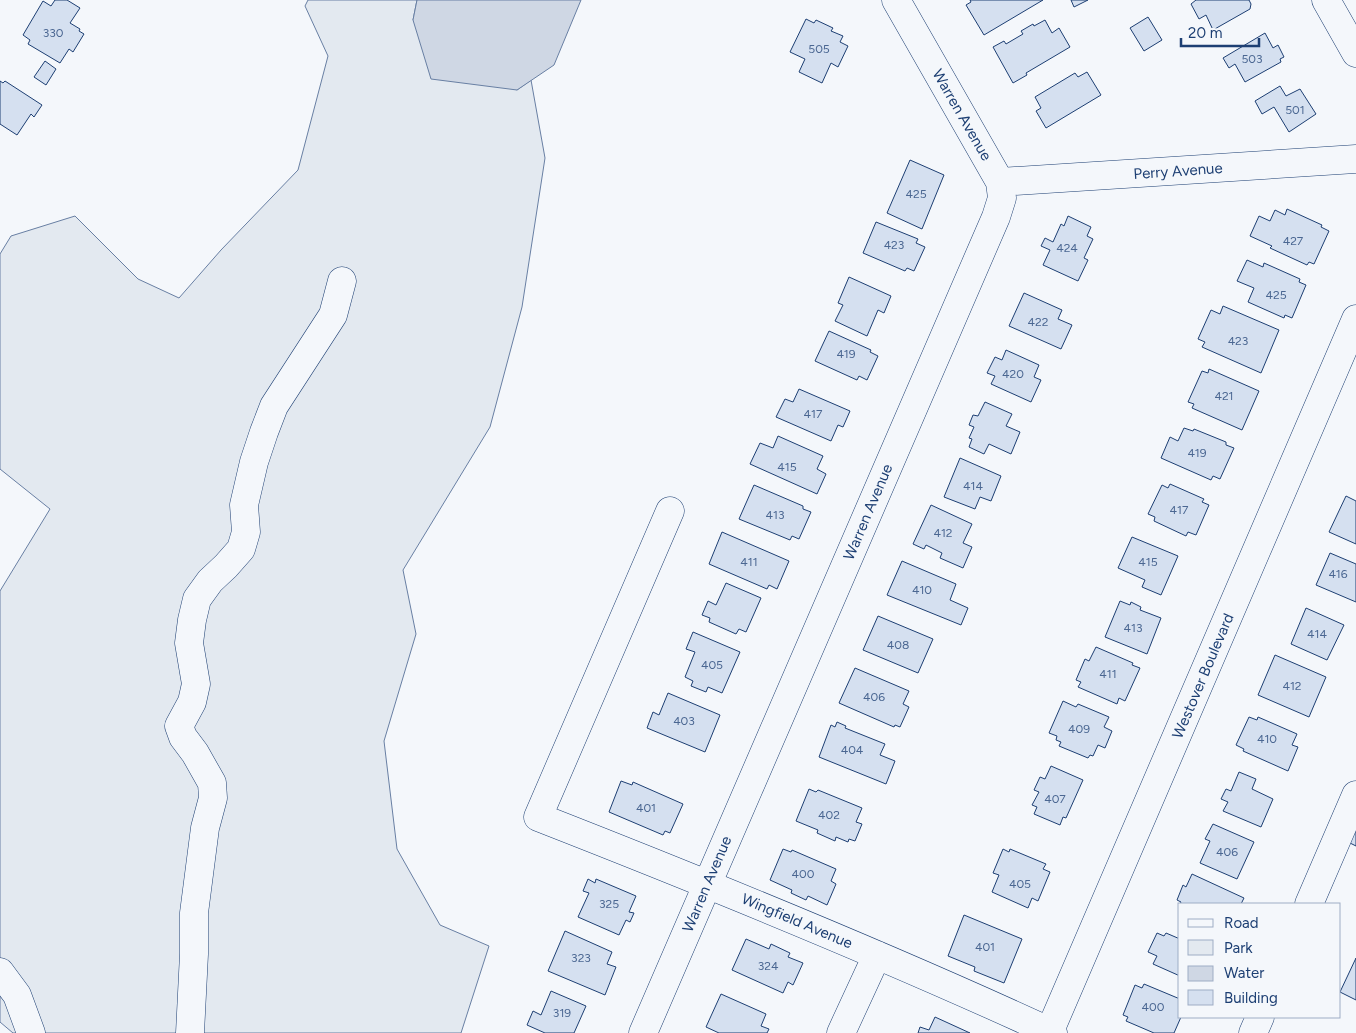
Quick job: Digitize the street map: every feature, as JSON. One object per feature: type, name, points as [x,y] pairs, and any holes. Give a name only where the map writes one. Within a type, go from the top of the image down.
[{"type":"street","name":"Warren Avenue","points":[[643,1033],[996,217],[1002,198],[1000,182],[896,0]]},
{"type":"street","points":[[1326,0],[1356,53]]},
{"type":"street","name":"Perry Avenue","points":[[1000,182],[1356,159]]},
{"type":"street","points":[[190,1033],[194,913],[205,828],[213,798],[212,783],[195,753],[183,737],[179,726],[192,702],[196,684],[189,643],[192,620],[197,599],[201,593],[241,549],[246,532],[244,505],[254,462],[264,432],[274,406],[333,315],[342,281]]},
{"type":"street","name":"Westover Boulevard","points":[[1050,1032],[1356,320]]},
{"type":"street","name":"Wingfield Avenue","points":[[670,511],[538,817],[707,883],[877,955],[1050,1032]]},
{"type":"street","points":[[1309,903],[1356,795]]},
{"type":"street","points":[[841,1033],[877,955]]},
{"type":"street","points":[[0,972],[18,995],[31,1033]]},
{"type":"street","points":[[1253,1033],[1260,1018]]},
{"type":"green space","points":[[308,0],[417,0],[413,20],[517,90],[531,80],[545,158],[522,307],[490,427],[403,570],[416,634],[384,741],[397,849],[440,925],[489,946],[461,1033],[13,1033],[0,1022],[0,591],[50,509],[0,469],[0,254],[11,236],[75,216],[138,279],[179,298],[221,250],[298,170],[328,56],[305,6]]},
{"type":"water","points":[[417,0],[581,0],[554,65],[517,90],[431,79],[413,20]]},
{"type":"building","points":[[55,0],[67,0],[80,8],[70,23],[84,34],[73,52],[69,49],[60,63],[28,44],[30,40],[23,35],[43,1],[51,6]]},
{"type":"building","points":[[970,0],[1043,0],[984,35],[966,5],[971,2]]},
{"type":"building","points":[[1071,0],[1088,0],[1074,7]]},
{"type":"building","points":[[1196,0],[1249,0],[1251,4],[1250,9],[1213,30],[1206,15],[1199,19],[1191,4]]},
{"type":"building","points":[[1148,17],[1162,40],[1144,51],[1130,28]]},
{"type":"building","points":[[806,19],[814,23],[816,20],[833,28],[831,31],[843,36],[840,42],[848,46],[838,67],[831,63],[822,83],[799,72],[805,59],[790,52]]},
{"type":"building","points":[[1045,20],[1052,33],[1059,28],[1070,47],[1026,73],[1027,75],[1013,83],[993,47],[1004,41],[1006,44],[1023,34],[1021,31]]},
{"type":"building","points":[[1265,33],[1273,48],[1278,45],[1284,57],[1280,59],[1281,62],[1245,82],[1235,64],[1229,68],[1223,58]]},
{"type":"building","points":[[45,61],[56,69],[46,85],[34,77]]},
{"type":"building","points":[[1087,72],[1101,95],[1046,128],[1036,111],[1041,108],[1035,97],[1075,73],[1078,77]]},
{"type":"building","points":[[0,81],[3,83],[5,81],[42,105],[34,117],[31,114],[17,135],[0,124]]},
{"type":"building","points":[[1280,86],[1286,96],[1300,89],[1316,114],[1289,132],[1274,107],[1262,114],[1255,101]]},
{"type":"building","points":[[910,160],[944,175],[922,229],[887,213]]},
{"type":"building","points":[[1287,209],[1322,225],[1321,227],[1329,231],[1314,264],[1309,262],[1307,265],[1270,248],[1272,246],[1250,236],[1259,216],[1270,221],[1275,210],[1285,215]]},
{"type":"building","points":[[1068,216],[1091,227],[1087,236],[1093,239],[1084,258],[1088,260],[1078,281],[1043,265],[1050,250],[1041,246],[1045,238],[1053,242],[1061,224],[1064,226]]},
{"type":"building","points":[[876,222],[918,239],[916,243],[925,247],[914,271],[907,268],[905,271],[863,253]]},
{"type":"building","points":[[1247,260],[1263,267],[1264,263],[1300,279],[1299,282],[1306,285],[1292,318],[1285,315],[1284,318],[1248,302],[1254,288],[1237,281]]},
{"type":"building","points":[[849,277],[891,296],[884,313],[878,310],[867,336],[835,321],[843,305],[838,303]]},
{"type":"building","points":[[1024,293],[1062,310],[1058,319],[1072,325],[1061,349],[1009,326]]},
{"type":"building","points":[[1223,306],[1279,330],[1261,373],[1202,347],[1205,342],[1198,339],[1211,310],[1220,314]]},
{"type":"building","points":[[829,331],[871,350],[870,352],[878,356],[867,380],[859,376],[857,380],[815,361]]},
{"type":"building","points":[[1006,350],[1039,365],[1034,377],[1041,380],[1031,402],[991,384],[995,376],[987,373],[995,357],[1002,360]]},
{"type":"building","points":[[1209,369],[1259,391],[1242,430],[1192,408],[1194,404],[1188,402],[1202,371],[1208,373]]},
{"type":"building","points":[[799,389],[850,411],[843,427],[838,425],[831,441],[776,417],[785,399],[793,402]]},
{"type":"building","points":[[985,402],[1012,414],[1006,426],[1020,432],[1011,454],[989,444],[984,454],[969,447],[972,439],[969,438],[974,427],[969,425],[973,415],[978,416]]},
{"type":"building","points":[[1184,428],[1193,431],[1194,429],[1226,442],[1226,445],[1234,448],[1220,479],[1213,476],[1211,480],[1161,458],[1170,437],[1178,441]]},
{"type":"building","points":[[778,436],[823,456],[817,469],[826,474],[817,494],[750,464],[760,443],[773,448]]},
{"type":"building","points":[[960,458],[1001,476],[991,501],[980,497],[975,509],[944,497]]},
{"type":"building","points":[[1170,484],[1204,499],[1202,502],[1209,505],[1196,535],[1188,532],[1186,536],[1154,521],[1155,517],[1148,514],[1162,485],[1168,488]]},
{"type":"building","points":[[754,485],[803,506],[803,509],[811,512],[799,539],[792,536],[790,540],[739,519]]},
{"type":"building","points":[[1346,496],[1356,501],[1356,544],[1329,532]]},
{"type":"building","points":[[931,505],[972,524],[963,543],[972,547],[963,568],[940,558],[942,553],[926,545],[924,549],[913,544]]},
{"type":"building","points":[[722,532],[789,561],[777,589],[769,585],[767,589],[709,564]]},
{"type":"building","points":[[1132,537],[1178,556],[1161,595],[1142,587],[1145,580],[1118,568]]},
{"type":"building","points":[[1330,553],[1356,564],[1356,602],[1316,585]]},
{"type":"building","points":[[902,561],[956,584],[950,600],[968,608],[961,625],[887,595]]},
{"type":"building","points":[[726,583],[761,598],[746,632],[739,629],[736,634],[709,622],[710,618],[702,615],[708,601],[716,605]]},
{"type":"building","points":[[1120,601],[1130,605],[1131,602],[1141,607],[1140,610],[1161,618],[1147,654],[1105,637]]},
{"type":"building","points":[[1306,608],[1344,625],[1327,660],[1291,644]]},
{"type":"building","points":[[878,616],[933,639],[918,673],[863,650]]},
{"type":"building","points":[[693,632],[740,652],[722,693],[708,687],[706,692],[691,686],[693,681],[685,677],[695,652],[686,649]]},
{"type":"building","points":[[1096,647],[1140,668],[1125,701],[1119,698],[1117,704],[1078,687],[1081,682],[1076,680],[1085,659],[1089,661]]},
{"type":"building","points":[[1275,655],[1326,677],[1309,717],[1258,695]]},
{"type":"building","points":[[855,668],[909,691],[903,704],[909,707],[900,727],[895,725],[894,727],[839,703]]},
{"type":"building","points":[[668,693],[720,715],[705,752],[647,728],[653,712],[659,715]]},
{"type":"building","points":[[1063,701],[1076,707],[1078,704],[1109,717],[1104,727],[1112,731],[1105,748],[1098,745],[1093,756],[1090,755],[1088,758],[1059,746],[1061,742],[1056,740],[1057,736],[1049,733]]},
{"type":"building","points":[[1249,717],[1257,720],[1258,717],[1297,734],[1292,745],[1298,747],[1288,771],[1243,751],[1244,749],[1236,745]]},
{"type":"building","points":[[837,722],[846,726],[845,728],[885,744],[880,755],[895,761],[886,784],[819,757],[831,725],[835,727]]},
{"type":"building","points":[[1051,766],[1083,780],[1066,818],[1063,817],[1060,825],[1034,814],[1037,807],[1032,805],[1039,792],[1034,790],[1040,777],[1045,779]]},
{"type":"building","points":[[1239,772],[1256,779],[1252,789],[1273,799],[1261,827],[1223,811],[1228,802],[1221,799],[1226,789],[1231,791]]},
{"type":"building","points":[[621,781],[632,785],[633,782],[683,804],[670,833],[665,831],[663,835],[609,812]]},
{"type":"building","points":[[809,789],[816,792],[818,790],[862,808],[856,822],[862,824],[855,841],[849,839],[848,842],[836,837],[835,841],[817,833],[818,830],[796,821]]},
{"type":"building","points":[[1356,816],[1356,846],[1344,840]]},
{"type":"building","points":[[1213,824],[1254,842],[1237,879],[1200,863],[1210,841],[1205,839]]},
{"type":"building","points":[[783,849],[791,852],[792,850],[836,869],[831,881],[836,884],[827,905],[808,896],[806,900],[791,893],[792,890],[770,880]]},
{"type":"building","points":[[1003,849],[1009,852],[1010,849],[1046,864],[1043,869],[1050,872],[1038,901],[1032,898],[1028,908],[992,892],[999,875],[993,873]]},
{"type":"building","points":[[1192,874],[1244,898],[1242,903],[1180,903],[1177,900],[1183,885],[1186,887]]},
{"type":"building","points":[[588,879],[595,883],[596,879],[636,896],[629,912],[634,913],[630,922],[626,920],[619,935],[578,917],[589,893],[583,891]]},
{"type":"building","points":[[964,915],[1022,939],[1004,983],[974,971],[975,967],[948,956]]},
{"type":"building","points":[[565,931],[612,952],[607,964],[616,967],[605,995],[548,971]]},
{"type":"building","points":[[1157,933],[1164,936],[1166,933],[1178,938],[1178,975],[1153,964],[1157,956],[1148,952]]},
{"type":"building","points":[[746,939],[769,949],[771,944],[790,953],[788,957],[803,963],[793,985],[788,982],[783,993],[732,970]]},
{"type":"building","points":[[1356,958],[1356,1000],[1341,992]]},
{"type":"building","points":[[1144,984],[1178,998],[1178,1018],[1181,1018],[1174,1033],[1154,1033],[1126,1021],[1128,1017],[1123,1015],[1135,985],[1142,988]]},
{"type":"building","points":[[551,991],[586,1006],[574,1033],[545,1033],[527,1025],[533,1011],[541,1015]]},
{"type":"building","points":[[721,994],[766,1014],[761,1026],[769,1029],[767,1033],[719,1033],[706,1027]]},
{"type":"building","points":[[935,1017],[970,1033],[918,1033],[920,1027],[929,1030]]}]
